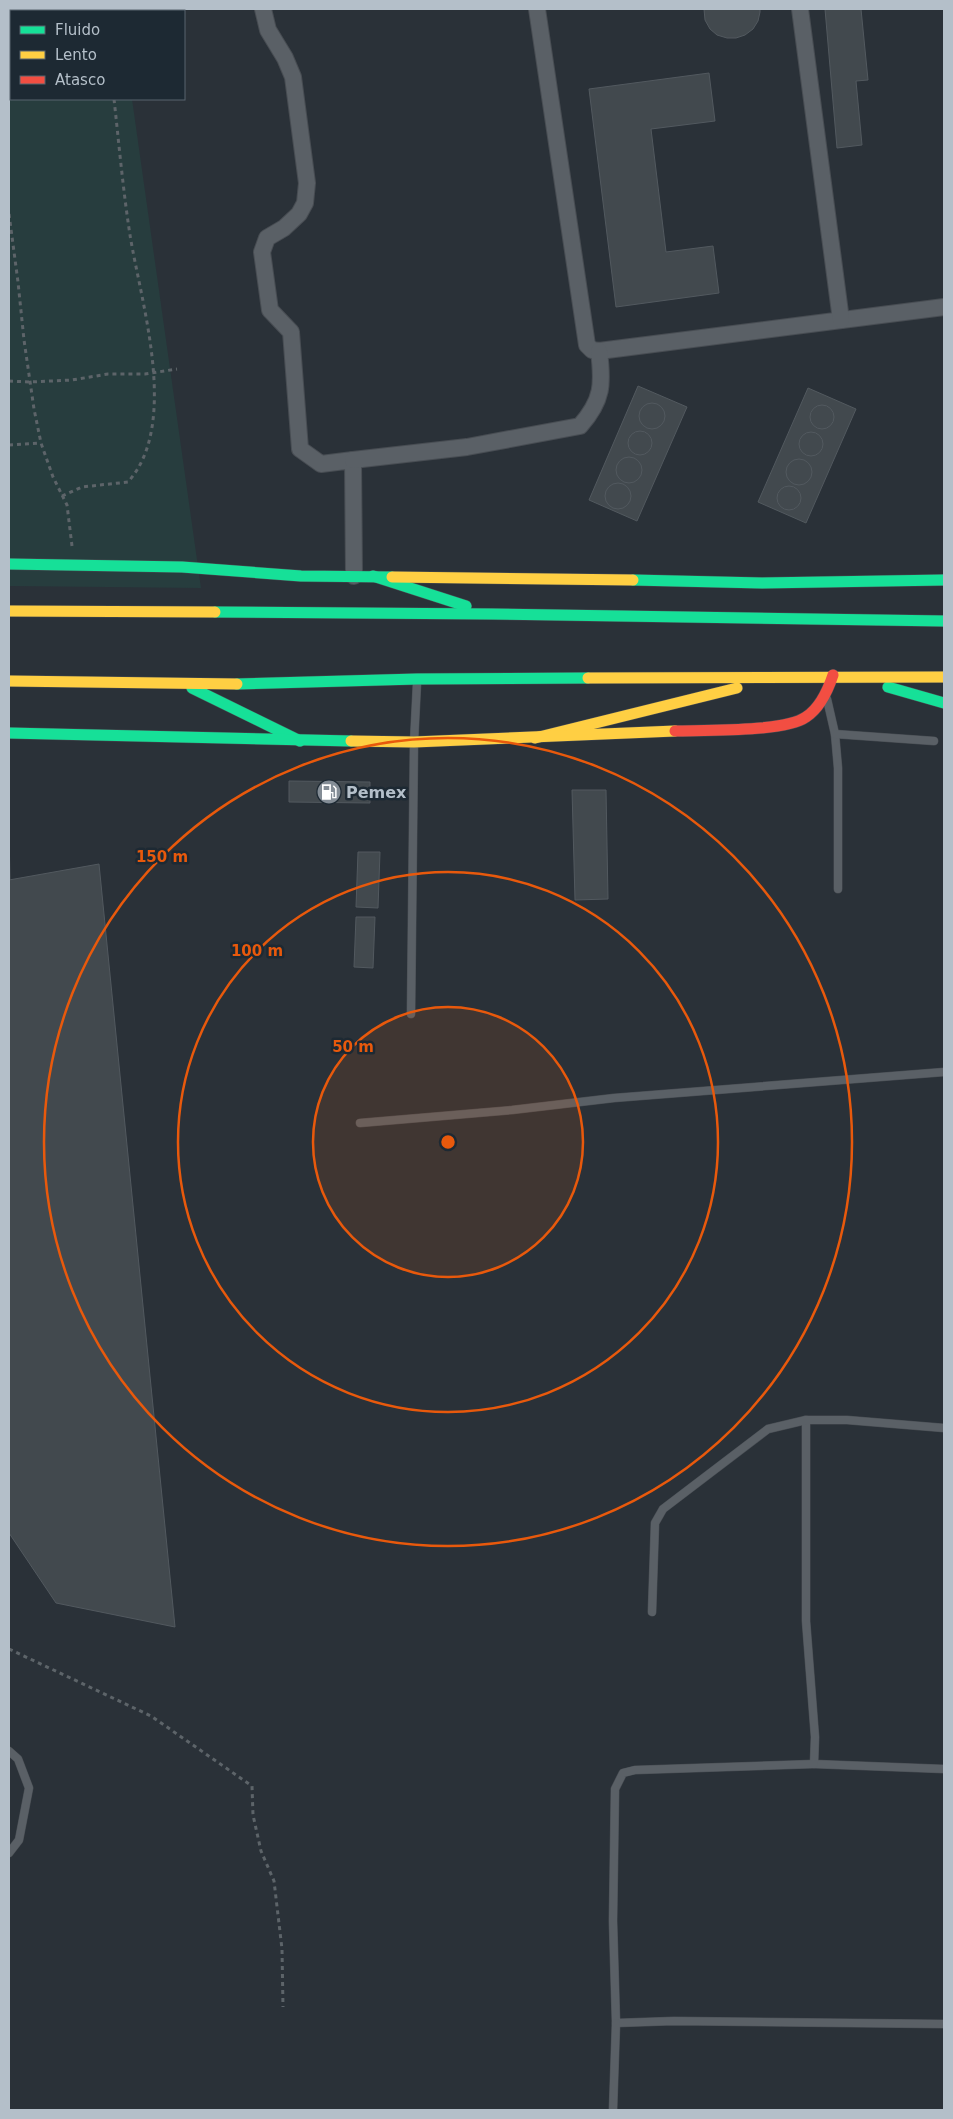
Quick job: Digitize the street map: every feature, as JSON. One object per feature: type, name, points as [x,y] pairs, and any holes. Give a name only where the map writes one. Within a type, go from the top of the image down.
[{"type":"main road","points":[[9,564],[182,567],[229,572],[354,576],[762,583],[944,580]]},
{"type":"main road","points":[[373,576],[491,614]]},
{"type":"main road","points":[[9,611],[491,614],[944,621]]},
{"type":"main road","points":[[9,733],[300,741],[414,742],[785,726],[808,717],[826,694],[833,675]]},
{"type":"main road","points":[[9,681],[222,685],[417,680],[833,675],[850,677],[944,676]]},
{"type":"main road","points":[[535,738],[780,677]]},
{"type":"main road","points":[[850,677],[926,696],[944,703]]},
{"type":"main road","points":[[184,684],[300,741]]},
{"type":"street","points":[[263,9],[268,30],[285,58],[293,77],[307,183],[305,203],[300,214],[284,228],[267,238],[262,252],[270,310],[291,332],[300,449],[321,464],[467,447],[580,426],[591,414],[599,400],[602,376],[599,351]]},
{"type":"street","points":[[537,9],[587,346],[592,350],[599,351],[944,307]]},
{"type":"street","points":[[800,9],[842,320]]},
{"type":"street","points":[[353,460],[354,576]]},
{"type":"lane","points":[[411,1014],[414,742],[417,680]]},
{"type":"lane","points":[[826,694],[835,734],[838,768],[838,889]]},
{"type":"lane","points":[[835,734],[934,741]]},
{"type":"lane","points":[[360,1123],[512,1110],[614,1098],[944,1072]]},
{"type":"lane","points":[[652,1612],[655,1523],[663,1509],[768,1429],[806,1420],[847,1420],[944,1428]]},
{"type":"lane","points":[[806,1420],[806,1621],[814,1737],[814,1764]]},
{"type":"lane","points":[[9,1751],[18,1759],[29,1788],[19,1840],[9,1853]]},
{"type":"lane","points":[[613,2110],[616,2023],[613,1921],[615,1789],[623,1774],[635,1770],[814,1764],[944,1769]]},
{"type":"lane","points":[[616,2023],[683,2021],[944,2024]]},
{"type":"path","points":[[62,496],[82,487],[128,482],[136,473],[149,445],[154,391],[152,346],[130,234],[114,100]]},
{"type":"path","points":[[9,214],[30,382],[41,443],[53,477],[67,505],[74,564]]},
{"type":"path","points":[[9,381],[72,380],[108,374],[176,369]]},
{"type":"path","points":[[9,445],[41,443]]},
{"type":"path","points":[[9,1649],[151,1716],[252,1786],[253,1815],[262,1851],[276,1890],[282,1949],[283,2007]]},
{"type":"green space","points":[[9,9],[120,9],[10,10],[10,100],[132,100],[201,588],[9,586]]},
{"type":"building","points":[[704,9],[760,9],[760,12],[758,21],[753,29],[745,35],[727,38],[717,35],[710,29],[705,20]]},
{"type":"building","points":[[825,9],[861,9],[868,80],[856,81],[862,145],[837,148]]},
{"type":"building","points":[[709,73],[715,121],[651,129],[666,252],[713,246],[719,293],[616,307],[589,89]]},
{"type":"building","points":[[638,386],[687,407],[637,521],[589,500]]},
{"type":"building","points":[[808,388],[856,409],[806,523],[758,502]]},
{"type":"building","points":[[652,403],[661,407],[665,416],[661,425],[652,429],[643,425],[639,416],[643,407]]},
{"type":"building","points":[[817,405],[827,405],[834,412],[834,422],[827,429],[817,429],[810,422],[810,412]]},
{"type":"building","points":[[635,431],[645,431],[652,438],[652,448],[645,455],[635,455],[628,448],[628,438]]},
{"type":"building","points":[[806,432],[816,432],[823,439],[823,449],[816,456],[806,456],[799,449],[799,439]]},
{"type":"building","points":[[629,457],[638,461],[642,470],[638,479],[629,483],[620,479],[616,470],[620,461]]},
{"type":"building","points":[[799,459],[808,463],[812,472],[808,481],[799,485],[790,481],[786,472],[790,463]]},
{"type":"building","points":[[618,483],[627,487],[631,496],[627,505],[618,509],[609,505],[605,496],[609,487]]},
{"type":"building","points":[[784,486],[794,486],[801,493],[801,503],[794,510],[784,510],[777,503],[777,493]]},
{"type":"building","name":"Pemex","points":[[289,781],[370,782],[370,803],[289,802]]},
{"type":"building","points":[[572,790],[606,790],[608,899],[575,900]]},
{"type":"building","points":[[9,832],[10,880],[9,880]]},
{"type":"building","points":[[358,852],[380,852],[378,908],[356,907]]},
{"type":"building","points":[[99,864],[175,1627],[56,1603],[9,1533],[9,880]]},
{"type":"building","points":[[356,917],[375,917],[373,968],[354,967]]},
{"type":"traffic: fast","points":[[9,564],[182,567],[301,576],[392,577]]},
{"type":"traffic: fast","points":[[373,576],[466,606]]},
{"type":"traffic: fast","points":[[633,580],[762,583],[944,580]]},
{"type":"traffic: fast","points":[[215,612],[944,621]]},
{"type":"traffic: fast","points":[[237,684],[417,679],[588,678]]},
{"type":"traffic: fast","points":[[888,687],[944,703]]},
{"type":"traffic: fast","points":[[192,688],[300,741]]},
{"type":"traffic: fast","points":[[9,733],[351,741]]},
{"type":"traffic: slow","points":[[392,577],[633,580]]},
{"type":"traffic: slow","points":[[9,611],[215,612]]},
{"type":"traffic: slow","points":[[588,678],[944,677]]},
{"type":"traffic: slow","points":[[9,681],[237,684]]},
{"type":"traffic: slow","points":[[535,738],[737,688]]},
{"type":"traffic: slow","points":[[351,741],[414,742],[675,731]]},
{"type":"traffic: jam","points":[[675,731],[763,728],[796,722],[806,717],[819,704],[826,693],[833,675]]},
{"type":"place","name":"Pemex","points":[[329,792]]}]
